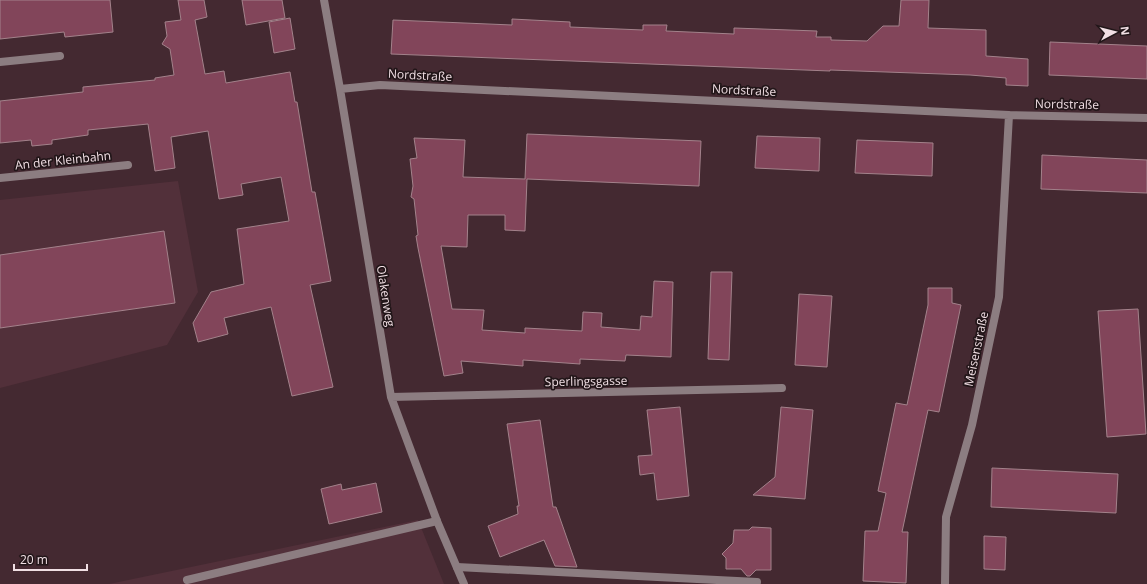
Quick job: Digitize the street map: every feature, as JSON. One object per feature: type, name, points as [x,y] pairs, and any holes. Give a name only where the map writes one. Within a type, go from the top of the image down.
[{"type":"street","name":"Olakenweg","points":[[324,0],[391,397],[437,521],[464,584]]},
{"type":"street","points":[[0,62],[60,56]]},
{"type":"street","name":"Nordstraße","points":[[340,89],[388,85],[1009,115],[1147,118]]},
{"type":"street","name":"Meisenstraße","points":[[945,584],[946,517],[972,424],[999,297],[1009,115]]},
{"type":"street","name":"An der Kleinbahn","points":[[0,178],[128,165]]},
{"type":"street","name":"Sperlingsgasse","points":[[391,397],[782,388]]},
{"type":"street","points":[[186,580],[437,521]]},
{"type":"street","points":[[457,567],[757,582]]},
{"type":"shaded area","points":[[178,181],[198,292],[167,345],[0,388],[0,200]]},
{"type":"shaded area","points":[[418,520],[444,584],[109,584]]},
{"type":"building","points":[[0,0],[110,0],[113,32],[65,37],[64,32],[0,39]]},
{"type":"building","points":[[178,0],[204,0],[207,17],[195,20],[205,74],[224,71],[226,83],[290,72],[295,102],[297,102],[312,192],[315,192],[331,281],[310,285],[333,387],[292,396],[271,307],[224,318],[228,334],[198,342],[193,323],[211,292],[244,284],[237,229],[289,221],[281,177],[241,184],[243,195],[219,199],[208,131],[171,137],[175,168],[155,171],[148,124],[88,130],[88,135],[52,140],[52,144],[32,146],[31,140],[0,143],[0,101],[83,92],[83,87],[155,80],[155,78],[174,75],[170,49],[162,44],[167,36],[165,22],[181,20]]},
{"type":"building","points":[[242,0],[282,0],[285,18],[246,25]]},
{"type":"building","points":[[901,0],[929,0],[928,28],[986,30],[986,56],[1028,59],[1028,86],[1006,85],[1006,78],[970,75],[391,54],[393,20],[512,25],[512,19],[570,22],[570,27],[643,30],[643,25],[667,25],[666,31],[734,34],[734,28],[817,31],[816,37],[831,37],[831,40],[867,41],[883,26],[899,26]]},
{"type":"building","points":[[290,18],[295,49],[274,53],[269,22]]},
{"type":"building","points":[[1050,42],[1147,46],[1147,79],[1049,75]]},
{"type":"building","points":[[527,134],[701,141],[699,186],[527,179],[525,231],[505,230],[505,215],[468,215],[467,247],[441,246],[452,309],[484,310],[482,330],[525,333],[525,328],[582,331],[583,312],[602,313],[601,327],[640,330],[641,316],[652,317],[654,281],[673,282],[671,357],[626,355],[625,361],[580,359],[580,364],[523,360],[523,366],[461,361],[463,373],[444,376],[418,248],[414,199],[411,197],[413,186],[410,159],[417,158],[414,138],[465,140],[463,177],[525,179]]},
{"type":"building","points":[[757,136],[820,138],[819,171],[755,168]]},
{"type":"building","points":[[857,140],[933,143],[932,176],[855,173]]},
{"type":"building","points":[[1042,155],[1147,160],[1147,193],[1041,189]]},
{"type":"building","points":[[164,231],[175,303],[0,328],[0,255]]},
{"type":"building","points":[[711,272],[732,272],[729,360],[708,359]]},
{"type":"building","points":[[928,288],[952,288],[952,303],[961,305],[939,412],[928,410],[902,532],[908,532],[906,583],[863,581],[865,531],[878,531],[886,493],[878,491],[896,403],[907,405],[928,305]]},
{"type":"building","points":[[799,294],[832,296],[827,367],[795,365]]},
{"type":"building","points":[[1138,309],[1146,434],[1107,437],[1098,311]]},
{"type":"building","points":[[680,407],[689,496],[657,500],[654,473],[640,475],[638,456],[652,455],[647,410]]},
{"type":"building","points":[[781,407],[813,410],[805,499],[753,495],[775,477]]},
{"type":"building","points":[[540,420],[553,507],[556,507],[577,567],[555,566],[544,540],[500,557],[488,526],[518,514],[517,506],[519,506],[507,424]]},
{"type":"building","points":[[992,468],[1118,474],[1116,513],[991,507]]},
{"type":"building","points":[[376,483],[382,512],[329,524],[321,489],[341,484],[342,490]]},
{"type":"building","points":[[752,527],[771,528],[771,570],[756,570],[750,576],[747,576],[741,569],[726,569],[726,558],[722,554],[733,543],[734,530],[749,530]]},
{"type":"building","points":[[984,536],[1006,537],[1005,570],[984,569]]}]
